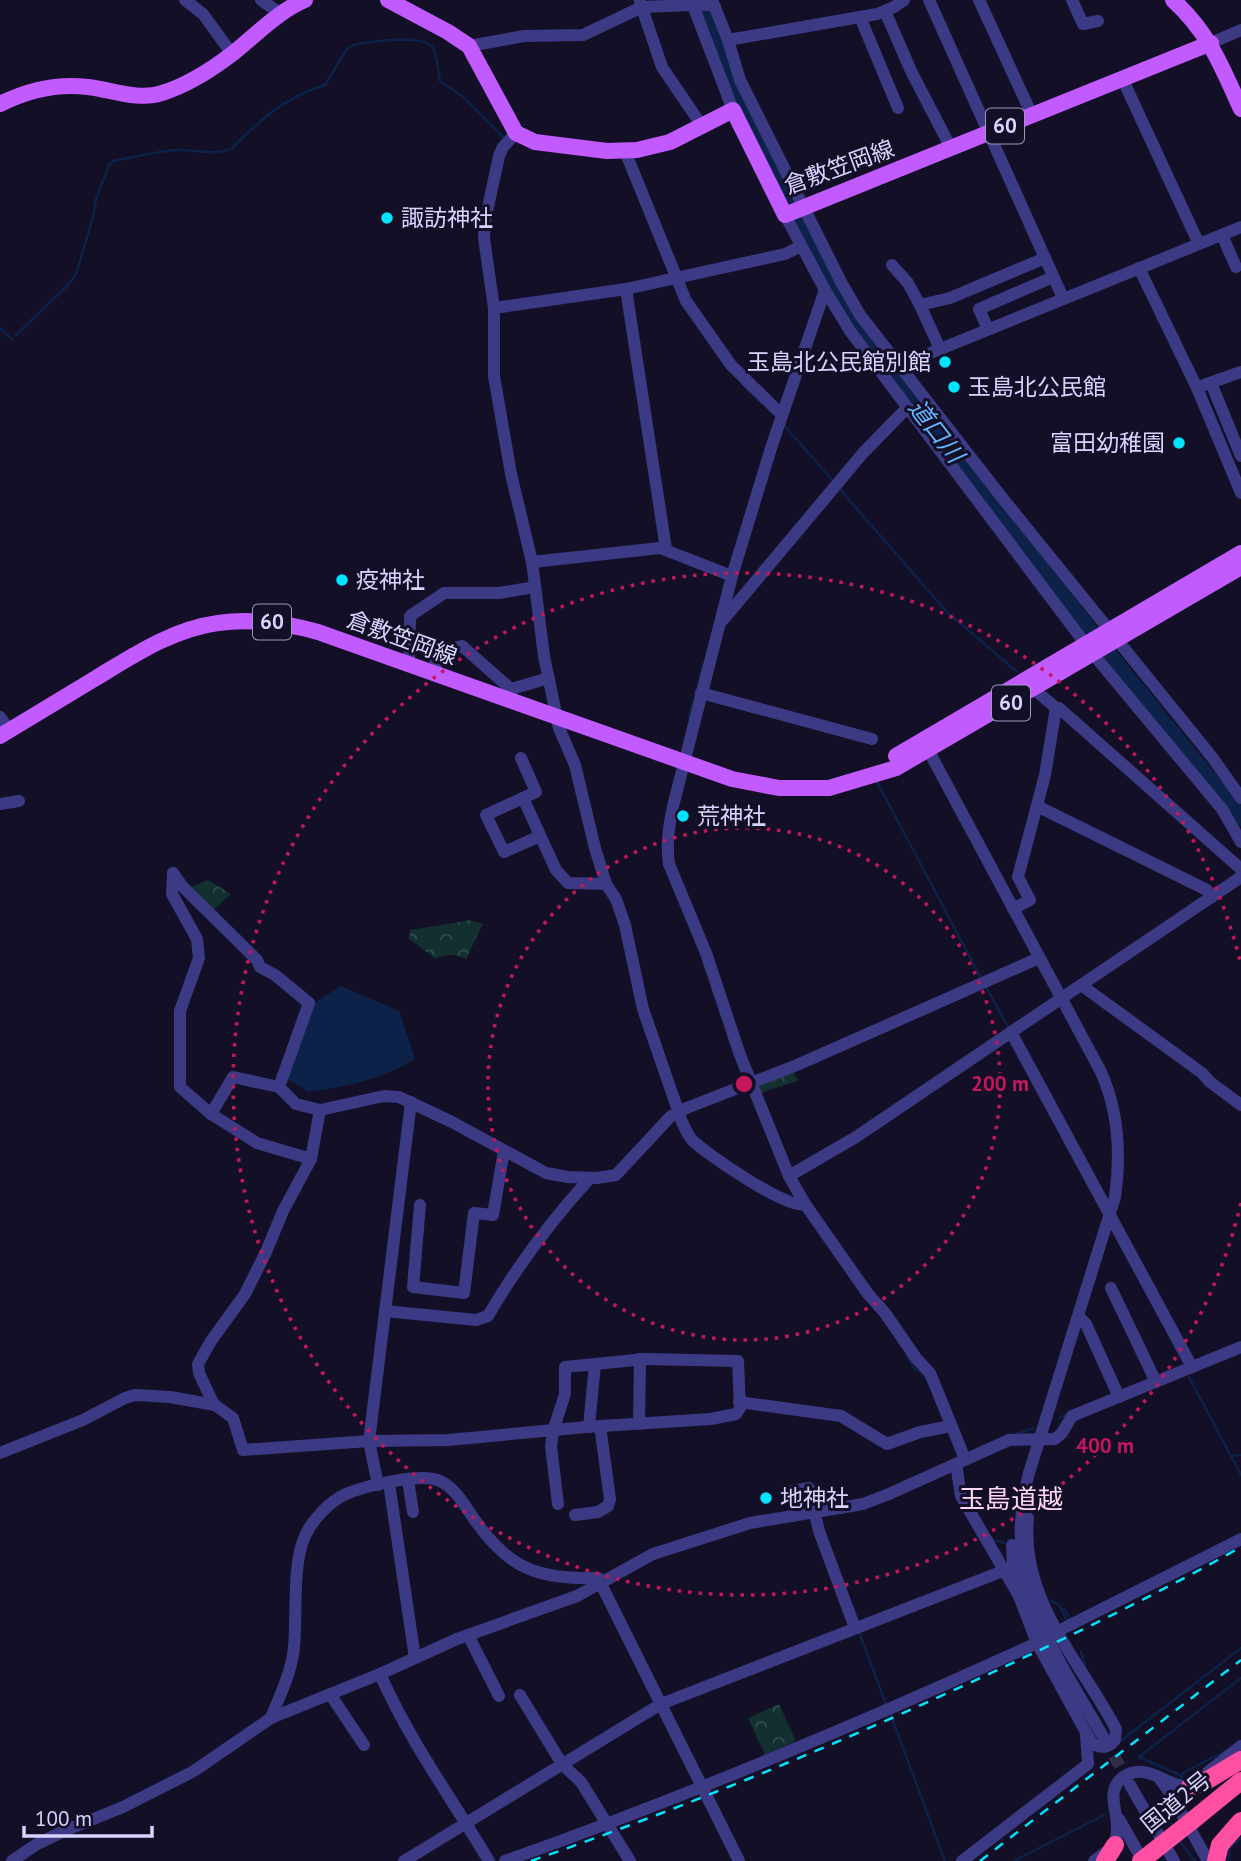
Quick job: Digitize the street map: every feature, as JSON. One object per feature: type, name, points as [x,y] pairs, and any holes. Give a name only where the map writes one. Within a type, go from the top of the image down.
[{"type":"highway","points":[[1190,1787],[1206,1781],[1241,1760]]},
{"type":"highway","name":"国道2号","points":[[1142,1861],[1241,1781]]},
{"type":"highway","points":[[1216,1861],[1220,1845],[1241,1821]]},
{"type":"highway","points":[[1105,1861],[1115,1844]]},
{"type":"main road","points":[[0,104],[21,94],[65,85],[133,95],[160,94],[191,82],[232,54],[288,7],[305,0]]},
{"type":"main road","points":[[388,0],[469,46],[511,137],[607,151],[637,150],[670,142],[733,110]]},
{"type":"main road","points":[[1173,0],[1189,7],[1210,43],[1241,108]]},
{"type":"main road","name":"倉敷笠岡線","points":[[733,110],[795,211],[1210,43]]},
{"type":"main road","name":"倉敷笠岡線","points":[[926,745],[1034,689],[1241,553]]},
{"type":"main road","name":"倉敷笠岡線","points":[[1113,635],[1241,567]]},
{"type":"main road","name":"倉敷笠岡線","points":[[3,728],[149,646],[190,629],[217,623],[282,623],[318,632],[757,785],[829,788],[896,768],[926,745],[1090,650]]},
{"type":"street","points":[[185,0],[202,14],[232,54]]},
{"type":"street","points":[[261,0],[280,13]]},
{"type":"street","points":[[728,40],[860,17],[885,11],[904,0]]},
{"type":"street","points":[[929,0],[1063,298]]},
{"type":"street","points":[[979,0],[1032,115]]},
{"type":"street","points":[[1072,0],[1083,24],[1098,20]]},
{"type":"street","points":[[469,46],[524,36],[583,35],[640,4],[706,3]]},
{"type":"street","points":[[706,3],[728,40],[740,80],[795,211],[860,315],[1212,757],[1241,799]]},
{"type":"street","points":[[706,3],[733,110]]},
{"type":"street","points":[[640,4],[662,68],[702,126]]},
{"type":"street","points":[[885,11],[911,71],[951,148]]},
{"type":"street","points":[[860,17],[898,108]]},
{"type":"street","points":[[1210,43],[1241,30]]},
{"type":"street","points":[[1122,78],[1199,244]]},
{"type":"street","points":[[511,137],[499,156],[484,238],[494,308],[495,376],[557,716],[575,765],[594,848],[606,884],[616,899],[625,925],[643,1009],[678,1112],[691,1139],[764,1190],[802,1205]]},
{"type":"street","points":[[625,151],[686,301],[731,365],[782,415]]},
{"type":"street","points":[[795,211],[801,246],[850,331],[1090,650],[1222,809],[1241,842]]},
{"type":"street","points":[[882,373],[1241,227]]},
{"type":"street","points":[[1222,236],[1236,267]]},
{"type":"street","points":[[494,308],[626,289],[785,254],[801,246]]},
{"type":"street","points":[[920,305],[950,298],[1045,258]]},
{"type":"street","points":[[892,265],[908,283],[940,349]]},
{"type":"street","points":[[1139,268],[1197,388],[1241,493]]},
{"type":"street","points":[[988,329],[979,309],[1054,277]]},
{"type":"street","points":[[626,289],[666,549]]},
{"type":"street","points":[[825,290],[729,575],[721,623],[683,761],[667,834],[669,864],[706,953],[750,1085],[802,1205],[930,1373],[951,1426],[961,1462],[961,1496],[1019,1596]]},
{"type":"street","points":[[1197,388],[1241,372]]},
{"type":"street","points":[[1211,383],[1241,456]]},
{"type":"street","points":[[721,623],[836,485],[907,408]]},
{"type":"street","points":[[531,562],[666,549],[729,575]]},
{"type":"street","points":[[409,664],[410,616],[444,593],[499,593],[535,587]]},
{"type":"street","points":[[436,666],[434,652],[462,646],[511,689],[549,678]]},
{"type":"street","points":[[1034,689],[1241,869]]},
{"type":"street","points":[[701,693],[872,739]]},
{"type":"street","points":[[1013,909],[1030,900],[1018,877],[1045,775],[1053,706]]},
{"type":"street","points":[[926,745],[1101,1072],[1115,1114],[1119,1167],[1110,1214],[1025,1484],[1019,1539],[1028,1593],[1049,1641],[1105,1740]]},
{"type":"street","points":[[521,758],[536,792],[486,815],[504,852],[540,836]]},
{"type":"street","points":[[523,798],[556,870],[568,883],[606,884]]},
{"type":"street","points":[[0,804],[19,801]]},
{"type":"street","points":[[1038,804],[1211,894]]},
{"type":"street","points":[[279,1087],[309,1003],[275,975],[260,967],[257,960],[190,895],[173,873],[172,894],[197,939],[199,958],[180,1012],[180,1087],[211,1114],[257,1143],[311,1159]]},
{"type":"street","points":[[789,1175],[856,1137],[1211,894],[1241,877]]},
{"type":"street","points":[[211,1114],[233,1077],[279,1087],[296,1104],[320,1110],[384,1096],[398,1097],[553,1175],[590,1178],[615,1175],[678,1112],[750,1085],[1039,958]]},
{"type":"street","points":[[1079,986],[1202,1073],[1241,1105]]},
{"type":"street","points":[[1010,1032],[1190,1363]]},
{"type":"street","points":[[411,1102],[369,1441],[384,1484],[415,1658]]},
{"type":"street","points":[[214,1405],[199,1373],[198,1364],[245,1294],[282,1211],[311,1159],[320,1110]]},
{"type":"street","points":[[420,1205],[413,1287],[464,1293],[474,1213],[494,1215],[504,1151]]},
{"type":"street","points":[[385,1311],[476,1320],[488,1317],[532,1248],[557,1214],[590,1178]]},
{"type":"street","points":[[1111,1288],[1155,1380]]},
{"type":"street","points":[[1079,1317],[1086,1324],[1118,1394]]},
{"type":"street","points":[[12,1861],[37,1844],[123,1807],[194,1771],[271,1718],[468,1635],[577,1595],[602,1584],[653,1554],[750,1523],[863,1504],[1009,1440],[1055,1439],[1072,1416],[1190,1363],[1241,1348]]},
{"type":"street","points":[[0,1453],[83,1420],[131,1396],[170,1397],[214,1405],[233,1418],[243,1450],[369,1441],[447,1440],[553,1431],[595,1427],[711,1419],[736,1414],[740,1408],[738,1361],[640,1359],[565,1367],[565,1394],[553,1431],[551,1446],[558,1504]]},
{"type":"street","points":[[639,1424],[640,1359]]},
{"type":"street","points":[[575,1515],[598,1512],[608,1506],[610,1499],[595,1427],[595,1364]]},
{"type":"street","points":[[738,1402],[841,1416],[887,1444],[920,1432],[951,1426]]},
{"type":"street","points":[[271,1718],[294,1650],[297,1590],[304,1537],[321,1514],[344,1495],[384,1484],[432,1479],[451,1488],[484,1533],[507,1556],[523,1566],[545,1576],[598,1578],[739,1861]]},
{"type":"street","points":[[408,1480],[413,1512]]},
{"type":"street","points":[[1025,1484],[1029,1494],[1027,1535],[1032,1577],[1042,1606],[1114,1725],[1116,1734],[1113,1742],[1103,1747],[1092,1743],[1086,1735],[1037,1643],[1019,1596],[1013,1566],[1012,1520],[1016,1498],[1025,1484]]},
{"type":"street","points":[[792,1491],[809,1488],[814,1512],[855,1628]]},
{"type":"street","points":[[1058,1631],[1241,1539]]},
{"type":"street","points":[[404,1861],[661,1704],[1003,1571]]},
{"type":"street","points":[[468,1635],[499,1696]]},
{"type":"street","points":[[505,1861],[703,1788],[889,1711],[1037,1643]]},
{"type":"street","points":[[380,1674],[425,1759],[489,1861]]},
{"type":"street","points":[[330,1694],[364,1745]]},
{"type":"street","points":[[520,1695],[562,1764],[581,1782],[630,1861]]},
{"type":"street","points":[[962,1861],[1088,1764],[1086,1735]]},
{"type":"street","points":[[1094,1861],[1115,1844],[1118,1829],[1113,1796],[1115,1786],[1122,1777],[1140,1772],[1175,1785],[1190,1787],[1241,1746]]},
{"type":"street","points":[[1160,1779],[1208,1861]]},
{"type":"street","points":[[1130,1784],[1174,1861]]},
{"type":"street","points":[[1116,1816],[1142,1861]]},
{"type":"street","points":[[1224,1861],[1231,1842],[1241,1832]]},
{"type":"green space","points":[[208,880],[231,894],[211,912],[188,888]]},
{"type":"green space","points":[[470,920],[483,924],[466,959],[451,955],[436,959],[409,939],[410,930]]},
{"type":"green space","points":[[793,1070],[798,1081],[760,1093],[759,1086]]},
{"type":"green space","points":[[779,1704],[796,1741],[765,1755],[748,1718]]},
{"type":"water","points":[[341,986],[399,1011],[415,1059],[390,1072],[363,1081],[308,1092],[288,1079],[311,1005]]},
{"type":"waterway","name":"道口川","points":[[701,0],[736,86],[800,222],[873,351],[908,390],[1091,632],[1241,818]]},
{"type":"waterway","points":[[16,335],[76,274],[96,199],[113,161],[175,150],[210,152],[231,149],[252,128],[285,103],[325,85],[347,49],[353,45],[395,40],[427,43],[433,48],[440,81],[462,96],[504,138]]},
{"type":"waterway","points":[[0,328],[12,339]]},
{"type":"waterway","points":[[741,383],[761,403]]},
{"type":"waterway","points":[[783,424],[834,482]]},
{"type":"waterway","points":[[838,487],[946,611],[1016,671]]},
{"type":"waterway","points":[[689,717],[703,666]]},
{"type":"waterway","points":[[876,780],[981,978]]},
{"type":"waterway","points":[[986,987],[1008,1027]]},
{"type":"waterway","points":[[906,1354],[914,1368],[923,1374],[927,1381]]},
{"type":"waterway","points":[[1189,1377],[1241,1475]]},
{"type":"waterway","points":[[1059,1418],[1067,1414]]},
{"type":"waterway","points":[[1016,1434],[1033,1428]]},
{"type":"waterway","points":[[1231,1456],[1241,1455]]},
{"type":"waterway","points":[[991,1539],[1004,1543]]},
{"type":"waterway","points":[[1050,1600],[1059,1605],[1067,1621]]},
{"type":"waterway","points":[[1061,1610],[1065,1609],[1070,1620]]},
{"type":"waterway","points":[[859,1632],[886,1704]]},
{"type":"waterway","points":[[1122,1740],[1241,1648]]},
{"type":"waterway","points":[[1081,1651],[1085,1665]]},
{"type":"waterway","points":[[1182,1776],[1139,1757],[1241,1678]]},
{"type":"waterway","points":[[890,1713],[945,1861]]},
{"type":"waterway","points":[[1181,1779],[1183,1773],[1227,1750]]},
{"type":"waterway","points":[[1014,1861],[1106,1814]]},
{"type":"waterway","points":[[1167,1814],[1173,1826]]},
{"type":"waterway","points":[[1228,1861],[1230,1848],[1241,1838]]},
{"type":"waterway","points":[[1178,1839],[1195,1861]]},
{"type":"tunnel","points":[[1105,1740],[1130,1784]]},
{"type":"railway","points":[[531,1861],[691,1802],[900,1714],[1098,1622],[1241,1547]]},
{"type":"railway","points":[[980,1861],[1241,1660]]},
{"type":"place","name":"諏訪神社","points":[[387,218]]},
{"type":"place","name":"玉島北公民館別館","points":[[945,362]]},
{"type":"place","name":"玉島北公民館","points":[[954,387]]},
{"type":"place","name":"富田幼稚園","points":[[1179,443]]},
{"type":"place","name":"疫神社","points":[[342,580]]},
{"type":"place","name":"荒神社","points":[[683,816]]},
{"type":"place","name":"地神社","points":[[766,1498]]},
{"type":"district","name":"玉島道越","points":[[1011,1499]]}]
